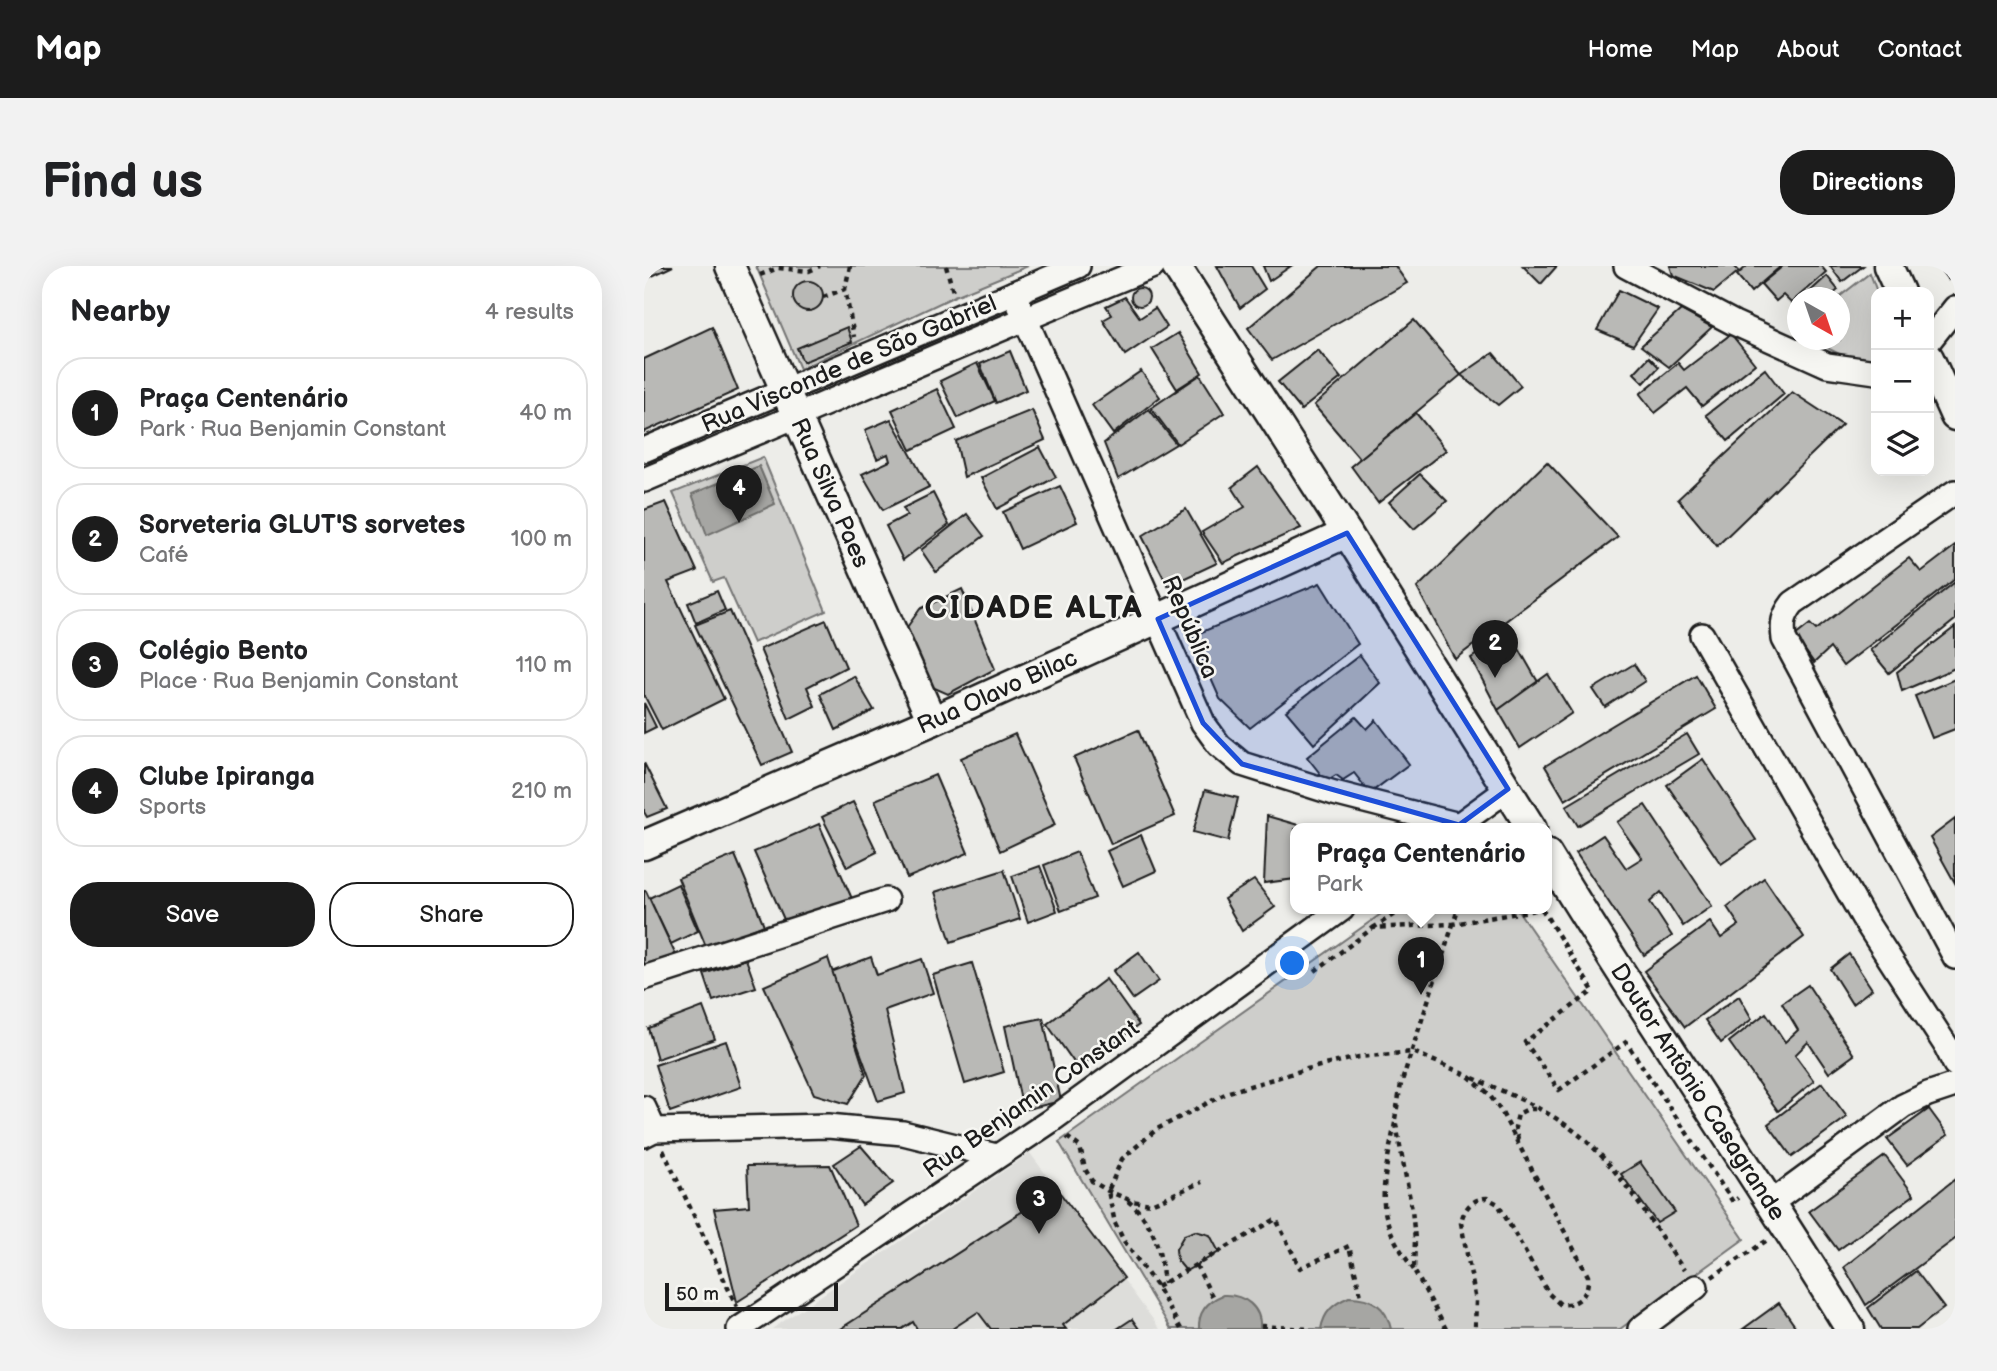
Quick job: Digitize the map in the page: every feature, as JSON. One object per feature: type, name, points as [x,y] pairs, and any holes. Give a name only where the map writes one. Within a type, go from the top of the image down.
[{"type":"main road","points":[[1176,266],[1528,823]]},
{"type":"main road","points":[[1888,266],[1898,287]]},
{"type":"main road","name":"Rua Silva Paes","points":[[734,274],[932,721]]},
{"type":"main road","points":[[1934,369],[1955,416]]},
{"type":"main road","name":"Rua Olavo Bilac","points":[[644,845],[932,721],[1347,533]]},
{"type":"main road","name":"Doutor Antônio Casagrande","points":[[1552,862],[1653,1024],[1787,1226],[1850,1329]]},
{"type":"street","name":"Rua Visconde de São Gabriel","points":[[644,480],[792,404],[860,358],[1078,266]]},
{"type":"street","name":"Rua Visconde de São Gabriel","points":[[644,450],[918,362],[1153,266]]},
{"type":"street","points":[[1626,266],[1734,323],[1827,365],[1871,371]]},
{"type":"street","name":"República","points":[[1014,293],[1203,723],[1219,745],[1242,764],[1442,823]]},
{"type":"street","points":[[1934,335],[1955,308]]},
{"type":"street","points":[[911,337],[918,362]]},
{"type":"street","points":[[1955,492],[1793,603],[1785,613],[1782,624],[1784,639],[1955,957]]},
{"type":"street","points":[[1702,635],[1864,919],[1945,1044],[1955,1064]]},
{"type":"street","points":[[1461,823],[1508,789]]},
{"type":"street","points":[[644,978],[886,900]]},
{"type":"street","name":"Rua Benjamin Constant","points":[[745,1328],[1049,1122],[1335,914]]},
{"type":"street","points":[[1764,1193],[1903,1106],[1955,1085]]},
{"type":"street","points":[[644,1108],[649,1133],[828,1126],[903,1133],[996,1156]]},
{"type":"street","points":[[1640,1329],[1696,1287]]},
{"type":"path","points":[[734,274],[778,268],[808,271],[820,266]]},
{"type":"path","points":[[850,266],[845,289],[860,358]]},
{"type":"path","points":[[946,266],[960,316]]},
{"type":"path","points":[[823,297],[845,289]]},
{"type":"path","points":[[1315,971],[1394,914]]},
{"type":"path","points":[[1446,1329],[1399,1247],[1385,1214],[1388,1166],[1401,1083],[1456,914]]},
{"type":"path","points":[[1373,928],[1453,924],[1512,914]]},
{"type":"path","points":[[1544,914],[1593,991],[1525,1042],[1559,1090],[1626,1042],[1733,1202],[1764,1193]]},
{"type":"path","points":[[1181,1329],[1115,1223],[1108,1191],[1122,1159],[1157,1129],[1214,1099],[1251,1085],[1359,1057],[1413,1052],[1542,1110],[1581,1136],[1600,1155],[1696,1287],[1787,1226]]},
{"type":"path","points":[[1467,1075],[1494,1100],[1585,1270],[1587,1288],[1581,1298],[1570,1305],[1555,1301],[1498,1204],[1491,1199],[1480,1198],[1468,1207],[1461,1219],[1475,1301],[1475,1329]]},
{"type":"path","points":[[1521,1151],[1516,1118],[1520,1112],[1528,1109],[1542,1110]]},
{"type":"path","points":[[1395,1119],[1412,1210],[1414,1270]]},
{"type":"path","points":[[1049,1122],[1080,1147],[1091,1181],[1125,1198],[1151,1204],[1202,1182]]},
{"type":"path","points":[[649,1133],[745,1328]]},
{"type":"path","points":[[1125,1198],[1142,1213],[1154,1234],[1164,1283]]},
{"type":"path","points":[[1157,1287],[1276,1219],[1300,1268],[1349,1246],[1361,1296]]},
{"type":"path","points":[[1196,1265],[1213,1298]]},
{"type":"path","points":[[1261,1326],[1308,1329]]},
{"type":"highlighted area","points":[[1347,533],[1508,789],[1459,825],[1242,764],[1203,723],[1158,619]]},
{"type":"shaded area","points":[[756,266],[1028,266],[955,296],[800,369]]},
{"type":"shaded area","points":[[1870,273],[1875,287],[1871,287],[1871,359],[1843,356],[1831,350],[1850,350],[1850,288]]},
{"type":"shaded area","points":[[763,457],[826,611],[753,643],[724,578],[713,582],[673,493]]},
{"type":"shaded area","points":[[759,466],[775,504],[707,535],[692,494]]},
{"type":"shaded area","points":[[1381,914],[1520,914],[1744,1239],[1620,1329],[1171,1329],[1059,1142]]},
{"type":"shaded area","points":[[1030,1153],[1160,1329],[772,1329]]},
{"type":"shaded area","points":[[1223,1295],[1238,1297],[1250,1303],[1258,1314],[1260,1329],[1199,1329],[1200,1317],[1205,1308]]},
{"type":"shaded area","points":[[1349,1297],[1377,1304],[1386,1314],[1391,1329],[1321,1329],[1330,1309]]},
{"type":"building","points":[[644,266],[673,266],[644,280]]},
{"type":"building","points":[[1217,266],[1251,266],[1265,289],[1240,308]]},
{"type":"building","points":[[1263,266],[1291,266],[1269,281]]},
{"type":"building","points":[[1321,266],[1395,266],[1407,283],[1272,360],[1248,328]]},
{"type":"building","points":[[1523,266],[1557,266],[1541,284]]},
{"type":"building","points":[[1670,266],[1734,266],[1739,271],[1714,292],[1673,275]]},
{"type":"building","points":[[1747,266],[1781,266],[1751,292],[1737,275]]},
{"type":"building","points":[[1783,266],[1821,266],[1826,272],[1809,287],[1787,287],[1787,299],[1783,295],[1776,301],[1761,284]]},
{"type":"building","points":[[1830,266],[1863,266],[1842,282]]},
{"type":"building","points":[[1938,266],[1955,266],[1955,274],[1948,280]]},
{"type":"building","points":[[1827,276],[1836,287],[1815,287]]},
{"type":"building","points":[[808,281],[819,285],[823,296],[819,307],[808,311],[797,307],[793,296],[797,285]]},
{"type":"building","points":[[1140,288],[1146,291],[1149,297],[1146,303],[1140,306],[1134,303],[1131,297],[1134,291]]},
{"type":"building","points":[[1619,290],[1658,309],[1633,345],[1597,330]]},
{"type":"building","points":[[1125,297],[1140,318],[1155,308],[1167,327],[1125,355],[1103,320],[1112,315],[1106,306]]},
{"type":"building","points":[[1681,310],[1712,327],[1669,367],[1641,346]]},
{"type":"building","points":[[1414,320],[1461,375],[1360,459],[1314,405]]},
{"type":"building","points":[[712,327],[738,390],[644,432],[644,359]]},
{"type":"building","points":[[847,327],[852,342],[803,362],[797,348]]},
{"type":"building","points":[[1178,333],[1202,373],[1177,389],[1152,349]]},
{"type":"building","points":[[1731,334],[1755,364],[1702,406],[1687,388],[1655,413],[1640,394],[1678,363],[1684,370]]},
{"type":"building","points":[[1318,350],[1341,378],[1301,410],[1278,382]]},
{"type":"building","points":[[1010,351],[1026,390],[996,403],[980,364]]},
{"type":"building","points":[[1493,353],[1521,386],[1498,405],[1461,375]]},
{"type":"building","points":[[1649,357],[1659,367],[1644,383],[1634,373]]},
{"type":"building","points":[[977,363],[995,401],[958,418],[940,381]]},
{"type":"building","points":[[1765,369],[1784,394],[1728,441],[1706,415]]},
{"type":"building","points":[[1141,371],[1160,397],[1113,434],[1092,405]]},
{"type":"building","points":[[1200,375],[1224,413],[1178,444],[1151,408]]},
{"type":"building","points":[[937,389],[956,429],[911,450],[892,410]]},
{"type":"building","points":[[1792,392],[1842,425],[1717,546],[1678,499]]},
{"type":"building","points":[[1149,409],[1176,444],[1118,479],[1104,443]]},
{"type":"building","points":[[1032,410],[1045,440],[964,477],[956,441]]},
{"type":"building","points":[[1416,413],[1446,450],[1378,503],[1351,466]]},
{"type":"building","points":[[891,419],[929,487],[883,510],[862,474],[890,461],[888,454],[877,459],[865,430]]},
{"type":"building","points":[[1040,447],[1056,477],[997,509],[981,478]]},
{"type":"building","points":[[1547,462],[1618,537],[1455,659],[1417,588]]},
{"type":"building","points":[[1258,467],[1301,528],[1223,563],[1202,532],[1245,507],[1232,487]]},
{"type":"building","points":[[1420,474],[1447,501],[1414,529],[1389,502]]},
{"type":"building","points":[[1060,486],[1077,522],[1020,549],[1003,512]]},
{"type":"building","points":[[933,493],[949,525],[903,560],[886,526],[907,515],[903,508]]},
{"type":"building","points":[[666,502],[697,571],[668,582],[724,699],[662,730],[644,695],[644,510]]},
{"type":"building","points":[[1186,509],[1217,563],[1168,586],[1142,536]]},
{"type":"building","points":[[967,514],[984,536],[936,572],[921,550]]},
{"type":"building","points":[[1955,546],[1955,579],[1843,666],[1830,648],[1814,663],[1795,636],[1810,624],[1816,630],[1909,558],[1921,572]]},
{"type":"building","points":[[1955,582],[1955,620],[1889,673],[1870,650]]},
{"type":"building","points":[[1320,583],[1358,644],[1250,728],[1220,699],[1192,636]]},
{"type":"building","points":[[962,589],[995,669],[948,694],[930,686],[905,630],[920,609]]},
{"type":"building","points":[[717,591],[725,610],[696,623],[688,603]]},
{"type":"building","points":[[730,611],[792,752],[762,765],[695,625]]},
{"type":"building","points":[[826,620],[846,667],[807,687],[815,706],[789,719],[760,649]]},
{"type":"building","points":[[1955,627],[1955,668],[1902,691],[1897,672]]},
{"type":"building","points":[[1510,633],[1538,682],[1498,710],[1471,658]]},
{"type":"building","points":[[1360,655],[1380,683],[1314,744],[1286,711]]},
{"type":"building","points":[[1634,664],[1645,681],[1605,707],[1593,689]]},
{"type":"building","points":[[1548,674],[1572,713],[1520,748],[1498,710]]},
{"type":"building","points":[[1696,675],[1716,709],[1565,800],[1545,766]]},
{"type":"building","points":[[854,676],[874,710],[836,730],[820,694]]},
{"type":"building","points":[[1955,679],[1955,729],[1932,738],[1915,696]]},
{"type":"building","points":[[644,703],[656,727],[644,733]]},
{"type":"building","points":[[1356,717],[1367,729],[1376,720],[1409,764],[1370,793],[1354,773],[1343,780],[1336,775],[1326,781],[1307,757]]},
{"type":"building","points":[[1138,730],[1175,816],[1111,844],[1074,758]]},
{"type":"building","points":[[1015,734],[1055,825],[1000,851],[961,758]]},
{"type":"building","points":[[1687,734],[1699,754],[1578,826],[1566,806]]},
{"type":"building","points":[[1703,759],[1756,840],[1721,864],[1667,785]]},
{"type":"building","points":[[644,763],[667,809],[647,817],[644,812]]},
{"type":"building","points":[[935,775],[968,853],[907,878],[875,800]]},
{"type":"building","points":[[1205,790],[1238,798],[1228,841],[1193,832]]},
{"type":"building","points":[[853,802],[877,852],[847,867],[822,817]]},
{"type":"building","points":[[1645,805],[1712,906],[1683,926],[1661,892],[1650,902],[1672,936],[1644,955],[1576,853],[1603,835],[1626,868],[1642,858],[1617,822]]},
{"type":"building","points":[[1267,816],[1291,823],[1290,880],[1264,883]]},
{"type":"building","points":[[1955,819],[1955,883],[1930,838]]},
{"type":"building","points":[[819,824],[853,901],[786,924],[754,852]]},
{"type":"building","points":[[1141,835],[1156,871],[1123,886],[1107,851]]},
{"type":"building","points":[[1077,852],[1095,898],[1061,911],[1044,865]]},
{"type":"building","points":[[735,855],[764,925],[707,949],[678,878]]},
{"type":"building","points":[[1040,866],[1057,911],[1028,922],[1012,876]]},
{"type":"building","points":[[1004,870],[1020,919],[951,942],[935,892]]},
{"type":"building","points":[[1764,878],[1804,937],[1685,1027],[1644,971],[1710,922],[1721,938],[1739,925],[1727,907]]},
{"type":"building","points":[[1254,880],[1275,907],[1242,931],[1224,899]]},
{"type":"building","points":[[678,884],[698,931],[671,944],[649,898]]},
{"type":"building","points":[[644,891],[679,962],[644,974]]},
{"type":"building","points":[[1139,952],[1159,981],[1133,999],[1113,971]]},
{"type":"building","points":[[1849,954],[1872,989],[1852,1004],[1830,969]]},
{"type":"building","points":[[871,957],[877,975],[922,959],[933,993],[885,1010],[905,1093],[878,1101],[831,972]]},
{"type":"building","points":[[828,958],[866,1075],[848,1104],[814,1094],[764,986]]},
{"type":"building","points":[[746,959],[756,987],[713,1001],[704,974]]},
{"type":"building","points":[[972,963],[1004,1072],[965,1084],[933,975]]},
{"type":"building","points":[[1106,979],[1139,1025],[1078,1068],[1047,1024]]},
{"type":"building","points":[[1808,985],[1854,1055],[1829,1073],[1808,1042],[1795,1055],[1814,1081],[1778,1111],[1729,1042],[1766,1013],[1785,1042],[1798,1030],[1782,1003]]},
{"type":"building","points":[[1739,996],[1752,1019],[1721,1043],[1705,1020]]},
{"type":"building","points":[[703,1007],[715,1039],[657,1059],[648,1028]]},
{"type":"building","points":[[1043,1018],[1061,1101],[1023,1110],[1005,1026]]},
{"type":"building","points":[[726,1041],[741,1087],[670,1112],[655,1065]]},
{"type":"building","points":[[1822,1083],[1847,1117],[1792,1157],[1768,1124]]},
{"type":"building","points":[[1929,1109],[1948,1135],[1907,1165],[1887,1139]]},
{"type":"building","points":[[861,1146],[893,1183],[862,1205],[834,1164]]},
{"type":"building","points":[[1885,1156],[1914,1195],[1838,1250],[1809,1211]]},
{"type":"building","points":[[1640,1162],[1675,1212],[1657,1223],[1621,1174]]},
{"type":"building","points":[[830,1165],[856,1225],[737,1302],[714,1209],[749,1206],[747,1166]]},
{"type":"building","points":[[1955,1179],[1955,1239],[1866,1305],[1844,1267]]},
{"type":"building","points":[[1057,1189],[1124,1278],[1063,1325],[1066,1329],[991,1329],[978,1312],[952,1329],[917,1329],[913,1322],[902,1329],[840,1329]]},
{"type":"building","points":[[1195,1231],[1210,1235],[1219,1252],[1186,1271],[1177,1260],[1176,1249],[1184,1235]]},
{"type":"building","points":[[1916,1271],[1944,1308],[1917,1329],[1881,1329],[1868,1308]]},
{"type":"building","points":[[1779,1303],[1797,1329],[1743,1329]]},
{"type":"building","points":[[1132,1319],[1139,1329],[1117,1329]]},
{"type":"place","name":"Clube Ipiranga","points":[[739,523]]},
{"type":"place","name":"Sorveteria GLUT'S sorvetes","points":[[1495,678]]},
{"type":"place","name":"Praça Centenário","points":[[1421,995]]},
{"type":"place","name":"Colégio Bento","points":[[1039,1234]]},
{"type":"district","name":"CIDADE ALTA","points":[[1034,608]]}]
